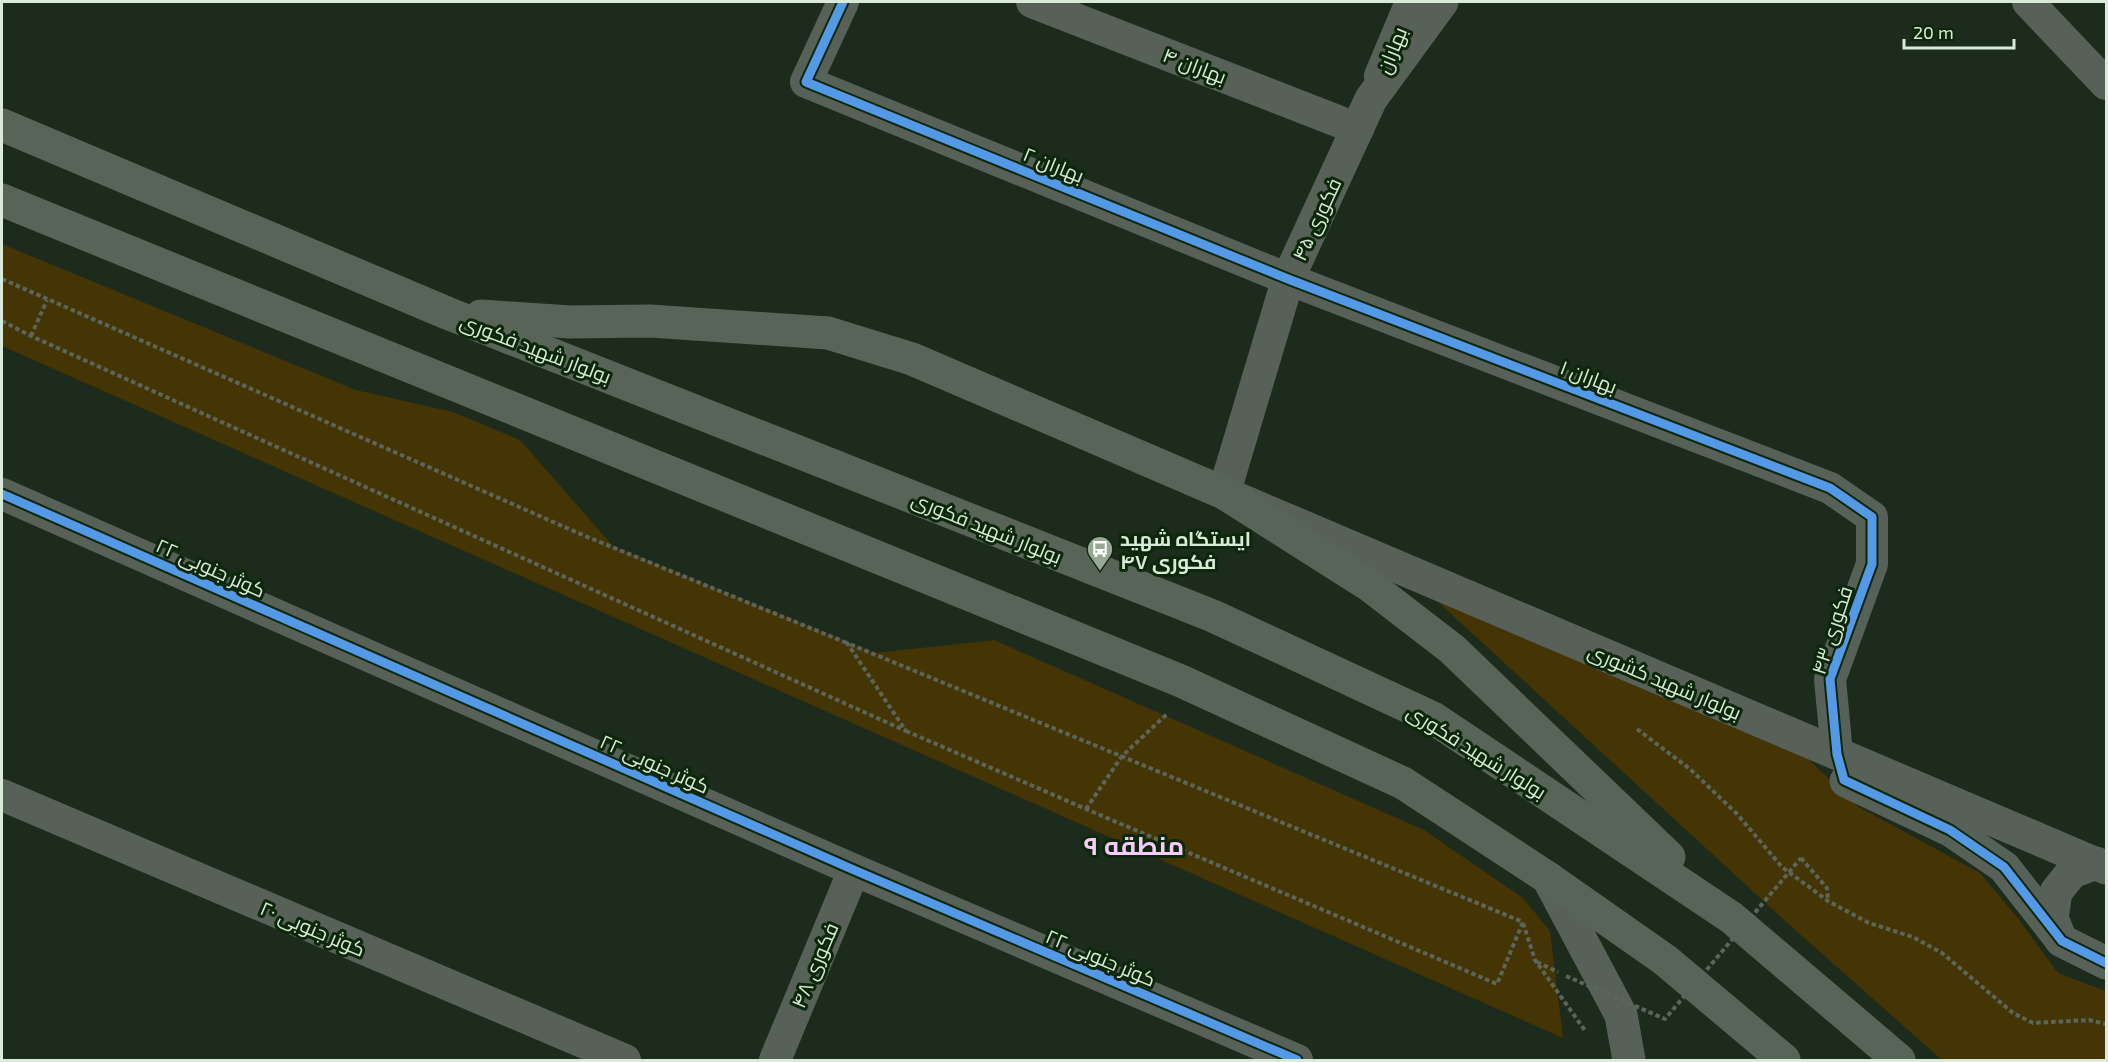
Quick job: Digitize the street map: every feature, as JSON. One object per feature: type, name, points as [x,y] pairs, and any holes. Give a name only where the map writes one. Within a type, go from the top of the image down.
[{"type":"main road","name":"بولوار شهید فکوری","points":[[2,125],[447,313],[1214,616],[1423,713],[1732,918],[1899,1060]]},
{"type":"main road","points":[[2,200],[1181,681],[1403,783],[1548,878],[1665,960],[1784,1060]]},
{"type":"main road","points":[[447,313],[570,322],[650,321],[828,333],[912,359],[1224,493],[1369,585],[1452,649],[1732,918]]},
{"type":"street","name":"بهاران ۲","points":[[843,2],[807,82],[1288,279]]},
{"type":"street","name":"بهاران ۴","points":[[1032,2],[1358,129]]},
{"type":"street","name":"بهاران","points":[[1371,99],[1411,2]]},
{"type":"street","name":"فکوری ۴۵","points":[[1224,493],[1288,279],[1371,99],[1442,2]]},
{"type":"street","points":[[2028,2],[2106,84]]},
{"type":"street","name":"بهاران ۱","points":[[1288,279],[1830,488],[1872,517]]},
{"type":"street","name":"بولوار شهید کشوری","points":[[1224,493],[2101,865]]},
{"type":"street","name":"کوثر جنوبی ۲۲","points":[[2,494],[854,870],[1297,1060]]},
{"type":"street","name":"فکوری ۴۳","points":[[1837,754],[1830,679],[1872,564],[1872,517]]},
{"type":"street","points":[[1837,754],[1844,780],[1950,830],[2004,867],[2062,941],[2106,963]]},
{"type":"street","name":"کوثر جنوبی ۲۰","points":[[2,795],[625,1060]]},
{"type":"street","points":[[2062,941],[2052,918],[2056,892],[2072,872],[2101,865]]},
{"type":"street","name":"فکوری ۴۸","points":[[775,1060],[854,870]]},
{"type":"street","points":[[1548,878],[1621,1015],[1629,1060]]},
{"type":"path","points":[[2,279],[585,536],[1523,922]]},
{"type":"path","points":[[31,336],[46,300]]},
{"type":"path","points":[[2,321],[906,731],[1497,984],[1523,922]]},
{"type":"path","points":[[847,644],[906,731]]},
{"type":"path","points":[[1086,809],[1122,756],[1167,714]]},
{"type":"path","points":[[1637,729],[1690,769],[1737,814],[1782,867],[1828,901],[1869,923],[1913,937],[1942,953],[2013,1013],[2033,1023],[2089,1020],[2106,1024]]},
{"type":"path","points":[[1534,960],[1665,1018],[1801,858],[1827,888],[1828,901]]},
{"type":"path","points":[[1523,922],[1534,960],[1591,1038]]},
{"type":"shaded area","points":[[2,244],[356,390],[453,412],[520,440],[613,546],[875,653],[994,640],[1424,830],[1523,898],[1550,931],[1563,1038],[2,346]]},
{"type":"shaded area","points":[[1412,578],[1800,751],[1857,806],[1980,873],[2017,917],[2058,973],[2106,991],[2105,1060],[1942,1060],[1784,920]]},
{"type":"cycle path","points":[[843,2],[806,82],[1288,279],[1830,488],[1872,517],[1872,564],[1830,679],[1837,754],[1844,780],[1950,830],[2004,867],[2062,941],[2106,963]]},
{"type":"cycle path","points":[[2,494],[854,870],[1297,1060]]},
{"type":"place","name":"ایستگاه شهید فکوری ۴۷","points":[[1100,572]]},
{"type":"district","name":"منطقه ۹","points":[[1134,844]]}]
